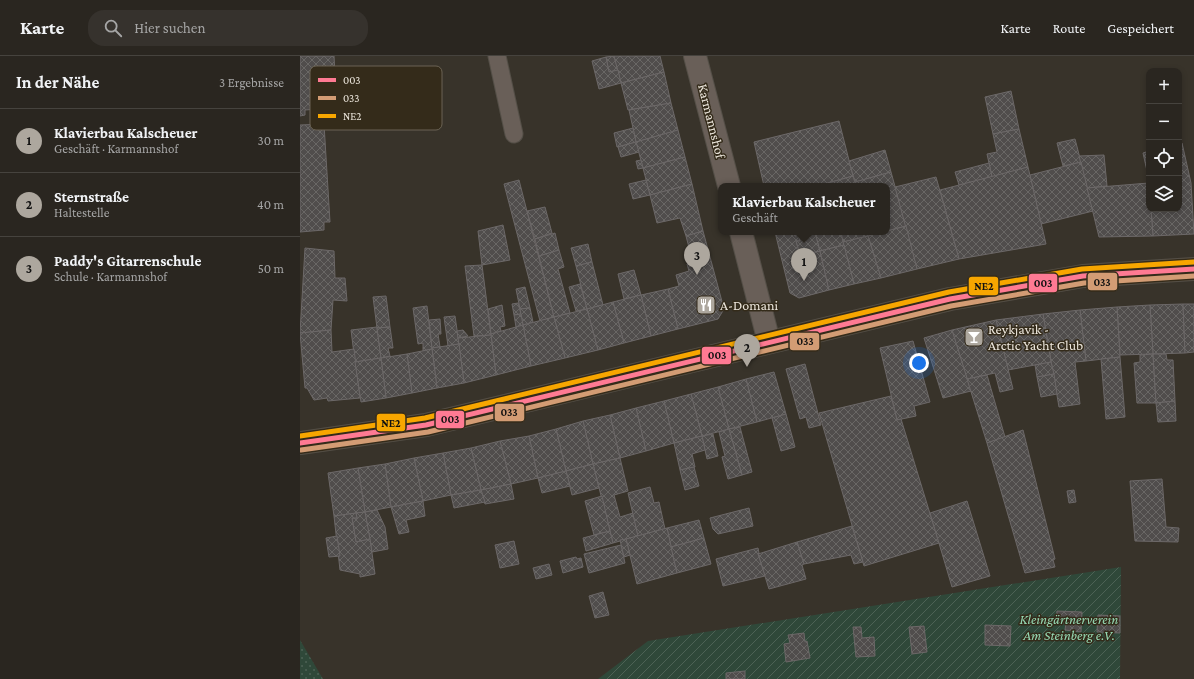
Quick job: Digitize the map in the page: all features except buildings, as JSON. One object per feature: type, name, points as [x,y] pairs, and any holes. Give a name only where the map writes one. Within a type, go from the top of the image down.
[{"type":"street","name":"Karmannshof","points":[[695,56],[728,183]]},
{"type":"street","points":[[742,235],[769,342]]},
{"type":"street","points":[[300,443],[426,425],[950,299],[1083,276],[1194,270]]},
{"type":"lane","points":[[497,56],[514,134]]},
{"type":"green space","name":"Kleingärtnerverein Am Steinberg e.V.","points":[[1121,567],[1120,679],[598,679],[648,641]]},
{"type":"green space","points":[[300,640],[323,679],[300,679]]},
{"type":"transit line","name":"NE2","points":[[300,436],[425,418],[949,292],[1082,269],[1194,262]]},
{"type":"transit line","name":"003","points":[[300,443],[426,425],[950,299],[1083,276],[1194,269]]},
{"type":"transit line","name":"033","points":[[301,450],[428,432],[951,306],[1084,283],[1194,276]]},
{"type":"place","name":"Paddy's Gitarrenschule","points":[[697,275]]},
{"type":"place","name":"Klavierbau Kalscheuer","points":[[804,281]]},
{"type":"place","name":"A-Domani","points":[[706,305]]},
{"type":"place","name":"Reykjavik - Arctic Yacht Club","points":[[974,337]]},
{"type":"place","name":"Sternstraße","points":[[747,367]]}]
